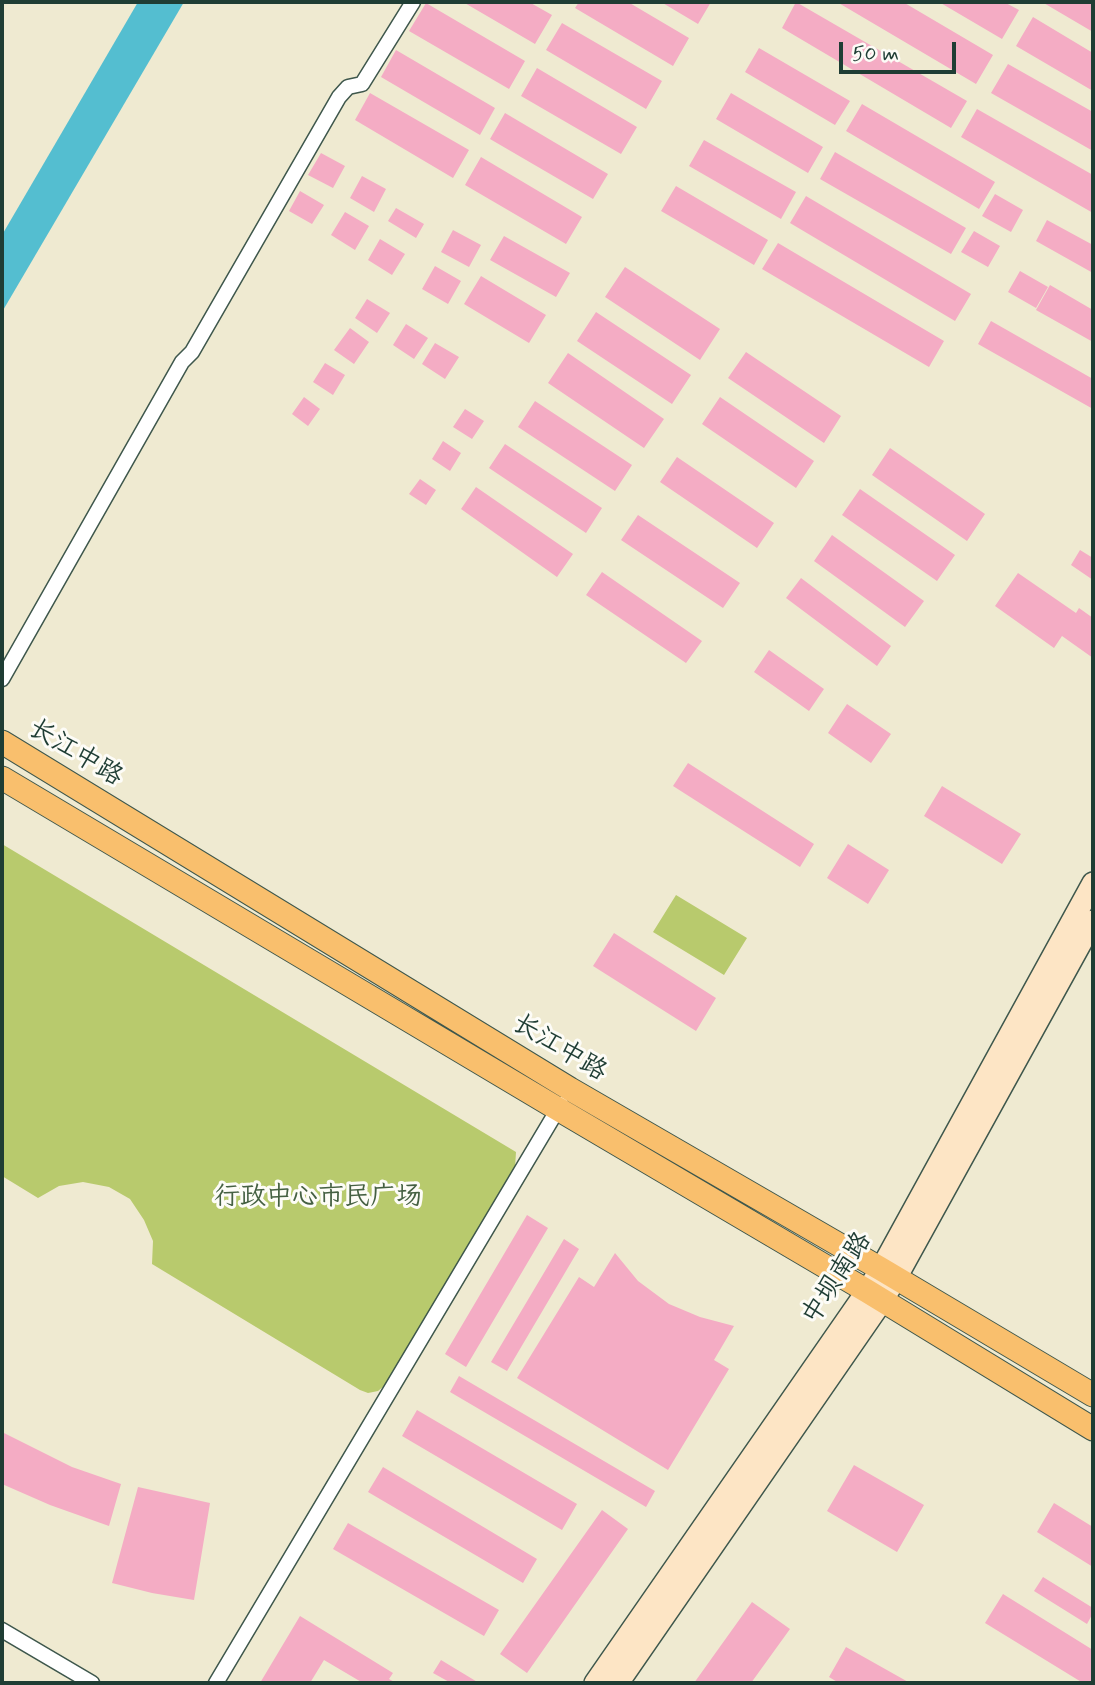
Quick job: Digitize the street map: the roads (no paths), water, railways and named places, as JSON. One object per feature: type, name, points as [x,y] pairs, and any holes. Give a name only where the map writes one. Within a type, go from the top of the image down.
[{"type":"main road","name":"长江中路","points":[[2,741],[570,1089],[1093,1395]]},
{"type":"main road","name":"长江中路","points":[[2,778],[875,1296],[1093,1429]]},
{"type":"main road","name":"中坝南路","points":[[889,1274],[1093,883]]},
{"type":"main road","name":"中坝南路","points":[[618,1683],[889,1274],[1093,921]]},
{"type":"main road","name":"中坝南路","points":[[595,1683],[875,1296]]},
{"type":"street","points":[[2,679],[182,362],[192,352],[339,97],[348,87],[362,84],[413,2]]},
{"type":"street","points":[[216,1683],[570,1089]]},
{"type":"street","points":[[2,1630],[92,1683]]},
{"type":"water","points":[[138,2],[184,2],[2,312],[2,235]]},
{"type":"park label","name":"行政中心市民广场","points":[[318,1199]]}]
